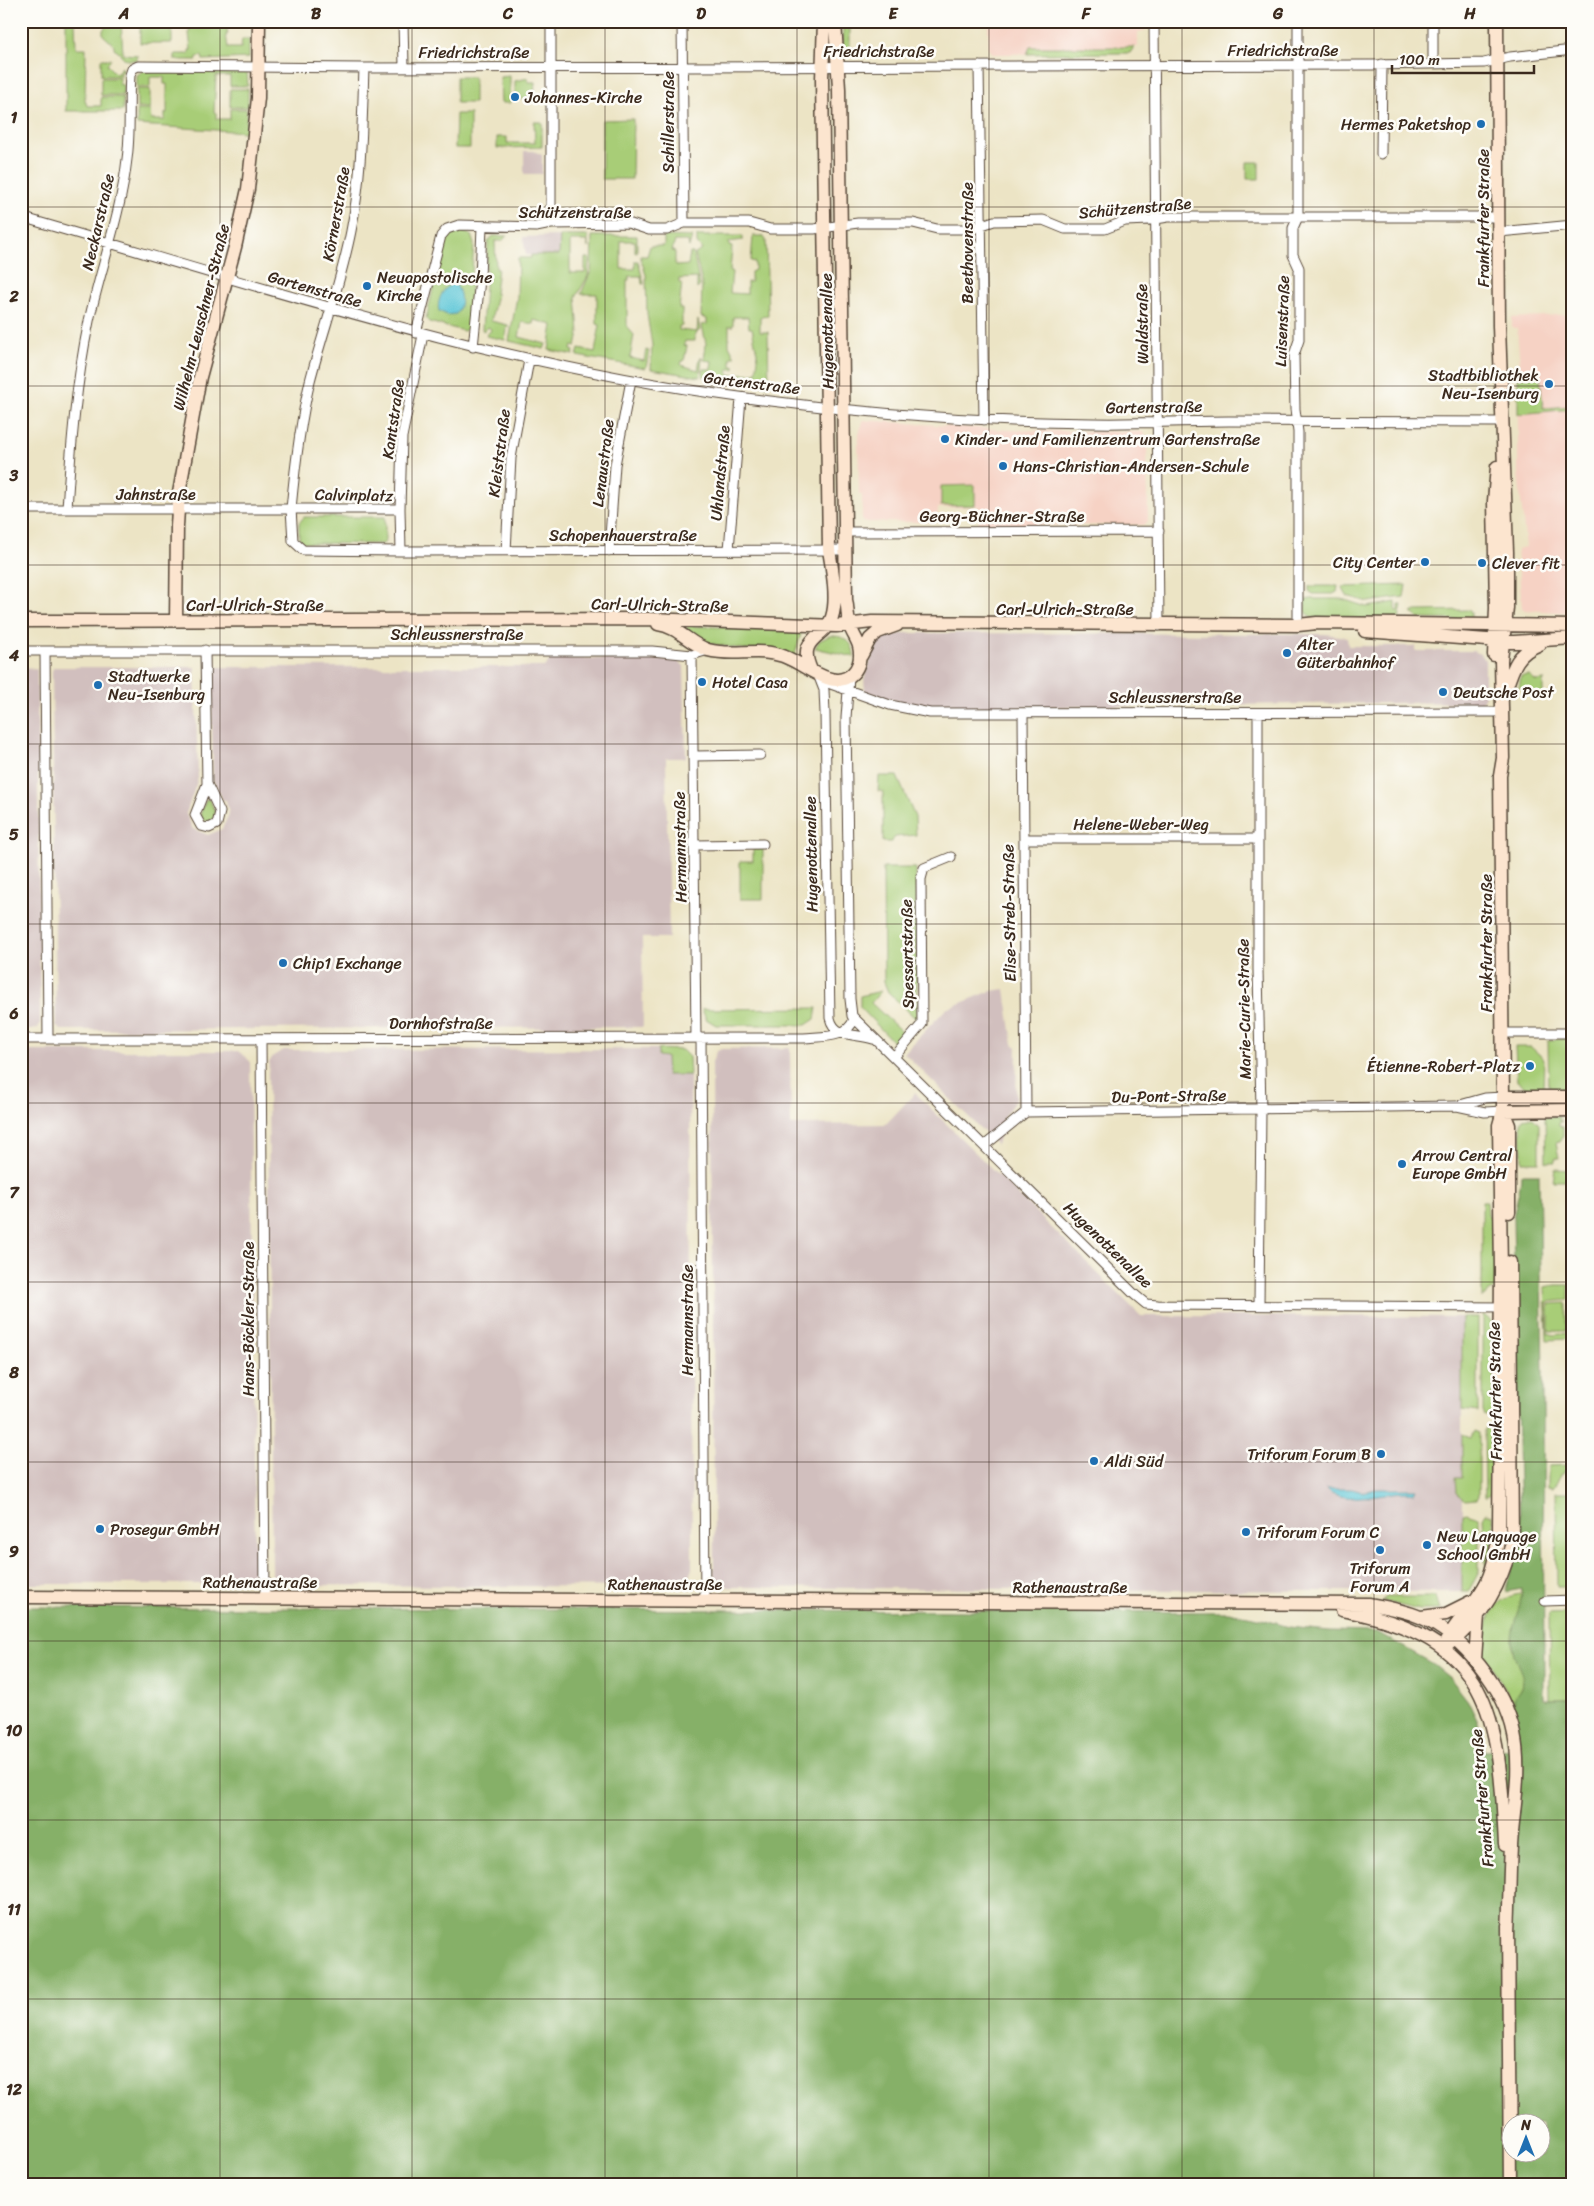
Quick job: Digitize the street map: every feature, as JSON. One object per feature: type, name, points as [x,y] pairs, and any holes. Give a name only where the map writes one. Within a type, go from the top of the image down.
[{"type":"main road","name":"Wilhelm-Leuschner-Straße","points":[[176,621],[177,509],[197,394],[242,221],[252,162],[259,66],[259,21]]},
{"type":"main road","name":"Hugenottenallee","points":[[816,674],[807,658],[809,644],[813,637],[832,626],[834,609],[829,550],[824,228],[824,21]]},
{"type":"main road","name":"Hugenottenallee","points":[[835,21],[839,89],[842,226],[846,600],[849,609],[850,626],[856,638],[860,656]]},
{"type":"main road","name":"Frankfurter Straße","points":[[1452,1637],[1478,1614],[1493,1595],[1500,1581],[1513,1530],[1499,1124],[1503,1111],[1504,1097],[1500,776],[1496,758],[1501,625],[1494,501],[1499,422],[1497,21]]},
{"type":"main road","name":"Hugenottenallee","points":[[809,626],[818,623],[824,617],[829,601],[831,579]]},
{"type":"main road","points":[[849,609],[866,618],[888,619],[902,624]]},
{"type":"main road","name":"Carl-Ulrich-Straße","points":[[21,621],[670,619],[809,626],[850,626],[872,622],[902,624],[1160,626],[1298,625],[1317,623],[1573,626]]},
{"type":"main road","points":[[626,620],[667,626],[681,632],[708,650]]},
{"type":"main road","points":[[816,674],[845,684],[859,665],[860,656],[870,639],[878,632],[902,624]]},
{"type":"main road","name":"Carl-Ulrich-Straße","points":[[1298,625],[1316,629],[1499,640],[1573,638]]},
{"type":"main road","points":[[832,626],[846,630],[856,638]]},
{"type":"main road","points":[[1498,708],[1511,670],[1520,655],[1530,648],[1549,640]]},
{"type":"main road","name":"Schleussnerstraße","points":[[708,650],[764,651],[781,655],[816,674]]},
{"type":"main road","points":[[1504,1097],[1573,1097]]},
{"type":"main road","points":[[1503,1111],[1573,1110]]},
{"type":"main road","name":"Frankfurter Straße","points":[[1505,1307],[1499,1535],[1491,1570],[1484,1586],[1444,1648],[1474,1681],[1482,1696],[1491,1720],[1497,1754],[1503,1825],[1508,1931],[1510,2185]]},
{"type":"main road","name":"Rathenaustraße","points":[[21,1597],[1368,1604],[1421,1617],[1452,1637],[1475,1660]]},
{"type":"main road","points":[[1421,1617],[1446,1614],[1475,1600]]},
{"type":"main road","name":"Rathenaustraße","points":[[1308,1604],[1352,1612],[1394,1623],[1426,1637],[1444,1648]]},
{"type":"main road","points":[[1475,1660],[1478,1614]]},
{"type":"main road","name":"Frankfurter Straße","points":[[1475,1660],[1502,1701],[1514,1735],[1517,1771],[1508,1931]]},
{"type":"street","points":[[403,21],[404,67]]},
{"type":"street","points":[[551,21],[551,224]]},
{"type":"street","name":"Schillerstraße","points":[[682,21],[684,223]]},
{"type":"street","name":"Waldstraße","points":[[1154,21],[1156,66],[1160,626]]},
{"type":"street","name":"Luisenstraße","points":[[1298,21],[1298,217],[1293,228],[1293,255],[1299,268],[1299,340],[1294,355],[1298,432],[1298,625]]},
{"type":"street","points":[[1433,21],[1433,64]]},
{"type":"street","name":"Friedrichstraße","points":[[259,66],[364,68],[1433,64],[1484,63],[1573,50]]},
{"type":"street","points":[[1381,154],[1382,64]]},
{"type":"street","name":"Neckarstraße","points":[[67,509],[71,448],[82,360],[120,201],[127,159],[132,69],[138,66],[259,66]]},
{"type":"street","name":"Beethovenstraße","points":[[979,66],[984,420]]},
{"type":"street","name":"Körnerstraße","points":[[291,509],[297,449],[307,398],[348,246],[358,188],[364,68]]},
{"type":"street","name":"Gartenstraße","points":[[21,217],[330,310],[420,334],[529,360],[631,380],[741,398],[844,409],[984,420],[1101,423],[1296,421],[1499,422]]},
{"type":"street","name":"Schützenstraße","points":[[420,334],[440,236],[455,226],[536,227],[551,224],[628,224],[649,230],[667,230],[684,223],[749,223],[770,230],[824,228],[858,223],[913,223],[937,229],[962,229],[994,221],[1043,220],[1064,228],[1105,229],[1124,221],[1156,218],[1499,217]]},
{"type":"street","points":[[1499,232],[1573,225]]},
{"type":"street","points":[[473,347],[480,275],[482,226]]},
{"type":"street","name":"Kantstraße","points":[[400,509],[402,437],[420,334]]},
{"type":"street","name":"Kleiststraße","points":[[506,551],[511,458],[529,360]]},
{"type":"street","name":"Lenaustraße","points":[[609,551],[615,465],[631,380]]},
{"type":"street","name":"Uhlandstraße","points":[[729,550],[741,398]]},
{"type":"street","name":"Jahnstraße","points":[[21,509],[291,509]]},
{"type":"street","name":"Calvinplatz","points":[[291,509],[400,509],[401,551],[303,550],[292,541],[291,509]]},
{"type":"street","name":"Georg-Büchner-Straße","points":[[846,532],[1159,531]]},
{"type":"street","name":"Schopenhauerstraße","points":[[401,551],[846,550]]},
{"type":"street","points":[[205,650],[207,784]]},
{"type":"street","name":"Schleussnerstraße","points":[[21,651],[643,651],[692,655],[708,650]]},
{"type":"street","points":[[45,651],[48,1039]]},
{"type":"street","name":"Hermannstraße","points":[[692,655],[705,1601]]},
{"type":"street","name":"Hugenottenallee","points":[[816,674],[824,690],[825,713],[829,1013],[832,1025],[841,1034]]},
{"type":"street","points":[[841,1034],[848,1029],[854,1019],[850,999],[845,684]]},
{"type":"street","name":"Schleussnerstraße","points":[[845,684],[858,694],[890,705],[930,713],[1258,713],[1498,708]]},
{"type":"street","name":"Elise-Streb-Straße","points":[[1024,713],[1026,1112]]},
{"type":"street","name":"Marie-Curie-Straße","points":[[1258,713],[1261,1110],[1259,1306]]},
{"type":"street","points":[[694,756],[760,755]]},
{"type":"street","name":"Helene-Weber-Weg","points":[[1024,839],[1258,839]]},
{"type":"street","points":[[695,845],[763,844]]},
{"type":"street","name":"Spessartstraße","points":[[894,1057],[922,1024],[920,879],[924,868],[950,857]]},
{"type":"street","name":"Hugenottenallee","points":[[854,1019],[1142,1301],[1158,1305],[1505,1307]]},
{"type":"street","points":[[1503,1033],[1573,1033]]},
{"type":"street","points":[[841,1034],[873,1039]]},
{"type":"street","name":"Dornhofstraße","points":[[21,1039],[804,1038],[841,1034]]},
{"type":"street","name":"Hans-Böckler-Straße","points":[[261,1039],[265,1598]]},
{"type":"street","name":"Du-Pont-Straße","points":[[1458,1106],[1485,1098],[1504,1097]]},
{"type":"street","name":"Du-Pont-Straße","points":[[1026,1112],[1261,1110],[1330,1106],[1458,1106],[1485,1112],[1503,1111]]},
{"type":"street","points":[[984,1146],[1026,1112]]},
{"type":"street","points":[[1545,1600],[1573,1600]]},
{"type":"shaded area","points":[[988,21],[1144,21],[1145,31],[1138,32],[1138,47],[1134,47],[1130,53],[994,54],[989,49]]},
{"type":"shaded area","points":[[524,151],[534,151],[542,155],[542,174],[524,174]]},
{"type":"shaded area","points":[[560,236],[560,255],[526,255],[523,237]]},
{"type":"shaded area","points":[[1573,314],[1573,613],[1525,610],[1522,608],[1517,549],[1526,547],[1518,473],[1518,378],[1521,377],[1517,328],[1512,328],[1512,318]]},
{"type":"shaded area","name":"Hans-Christian-Andersen-Schule","points":[[863,420],[1006,430],[1143,432],[1147,437],[1148,521],[1144,525],[979,526],[978,506],[938,508],[937,522],[862,522],[862,495],[859,494],[858,438]]},
{"type":"shaded area","points":[[904,633],[1325,634],[1347,637],[1348,646],[1416,646],[1416,651],[1473,651],[1481,654],[1485,660],[1485,698],[1482,702],[932,708],[910,705],[865,692],[864,680],[877,643],[884,637]]},
{"type":"shaded area","points":[[552,658],[678,660],[684,666],[686,758],[666,758],[669,938],[642,938],[643,1027],[61,1030],[56,1026],[52,671],[54,667],[195,667],[198,778],[186,814],[193,829],[208,835],[222,829],[229,814],[226,800],[223,800],[213,780],[211,667],[544,667]]},
{"type":"shaded area","points":[[21,667],[37,669],[40,1024],[38,1028],[33,1030],[21,1030]]},
{"type":"shaded area","points":[[1005,989],[1013,1044],[1017,1047],[1016,1100],[1004,1116],[997,1145],[904,1053],[946,1009],[991,991]]},
{"type":"shaded area","points":[[790,1048],[791,1125],[886,1124],[915,1093],[1141,1316],[1462,1317],[1462,1592],[729,1587],[719,1583],[714,1574],[712,1062],[716,1052],[721,1049]]},
{"type":"shaded area","points":[[678,1049],[685,1053],[690,1062],[692,1569],[688,1578],[680,1585],[672,1587],[287,1585],[278,1582],[272,1574],[268,1073],[269,1063],[273,1056],[284,1050]]},
{"type":"shaded area","points":[[21,1051],[238,1051],[250,1061],[255,1568],[253,1577],[244,1584],[21,1584]]},
{"type":"green space","points":[[66,21],[75,21],[76,48],[86,48],[85,100],[87,106],[101,106],[101,97],[123,97],[123,111],[66,111]]},
{"type":"green space","points":[[103,21],[121,21],[123,54],[137,55],[137,60],[126,60],[114,48],[114,45],[103,35],[103,30],[107,25]]},
{"type":"green space","points":[[140,21],[172,21],[172,43],[140,43]]},
{"type":"green space","points":[[191,21],[225,21],[228,34],[226,34],[228,48],[241,48],[242,39],[249,39],[249,58],[203,60],[202,56],[197,57],[197,60],[175,60],[175,54],[189,54],[189,50],[191,50],[189,33]]},
{"type":"green space","points":[[843,22],[850,22],[850,54],[843,48]]},
{"type":"green space","points":[[1030,47],[1134,47],[1130,53],[1027,54]]},
{"type":"green space","points":[[101,59],[111,59],[107,65],[116,74],[122,67],[123,72],[119,72],[119,74],[123,76],[101,76]]},
{"type":"green space","points":[[143,71],[247,71],[248,86],[230,86],[230,76],[216,76],[214,112],[216,113],[216,119],[230,119],[230,109],[247,109],[246,132],[137,125],[137,110],[150,110],[151,120],[165,120],[165,113],[167,113],[167,84],[164,84],[164,77],[150,77],[150,87],[137,87],[137,75]]},
{"type":"green space","points":[[510,76],[510,103],[501,103],[500,77]]},
{"type":"green space","points":[[456,77],[474,77],[474,103],[456,103]]},
{"type":"green space","points":[[101,78],[120,78],[119,84],[123,85],[123,95],[101,95]]},
{"type":"green space","points":[[528,78],[528,82],[535,82],[534,99],[515,99],[515,81]]},
{"type":"green space","points":[[137,89],[150,89],[150,108],[137,108]]},
{"type":"green space","points":[[230,89],[248,89],[248,107],[230,107]]},
{"type":"green space","points":[[456,114],[470,114],[470,148],[455,148]]},
{"type":"green space","points":[[633,119],[632,179],[602,179],[602,120]]},
{"type":"green space","points":[[534,122],[542,122],[542,147],[497,148],[497,137],[507,137],[507,143],[535,143]]},
{"type":"green space","points":[[1247,162],[1259,162],[1259,179],[1247,179]]},
{"type":"green space","points":[[461,231],[471,235],[474,244],[468,329],[464,331],[429,322],[426,319],[444,243],[451,234]]},
{"type":"green space","points":[[493,236],[507,236],[502,241],[495,241],[496,268],[498,268],[495,294],[497,294],[491,321],[508,325],[508,328],[505,327],[507,330],[505,340],[486,336],[491,330],[489,327],[483,331],[482,329],[488,241]]},
{"type":"green space","points":[[560,236],[588,236],[588,248],[587,241],[570,241],[570,273],[585,273],[585,258],[589,258],[588,276],[576,297],[579,333],[576,347],[572,346],[573,355],[549,350],[553,325],[534,320],[533,324],[522,322],[519,337],[546,344],[544,349],[509,341],[517,297],[518,258],[531,258],[531,255],[559,255]]},
{"type":"green space","points":[[592,236],[637,236],[637,252],[635,252],[635,241],[621,241],[621,269],[635,269],[635,261],[638,261],[644,284],[642,284],[641,276],[629,276],[629,280],[627,280],[627,327],[634,335],[630,358],[644,361],[646,350],[649,351],[646,368],[577,356],[579,349],[595,352],[600,325],[597,324],[597,294],[581,294],[591,271]]},
{"type":"green space","points":[[664,236],[692,237],[689,247],[688,241],[675,241],[672,251],[675,252],[675,264],[677,266],[688,265],[690,253],[693,253],[700,286],[697,289],[697,278],[679,279],[679,283],[682,283],[679,309],[682,309],[682,326],[679,326],[679,330],[697,332],[698,320],[700,330],[695,335],[695,341],[685,341],[684,345],[687,346],[684,361],[682,361],[681,365],[698,370],[700,358],[702,358],[700,377],[651,369],[652,345],[647,314],[646,275],[640,256],[647,256],[650,246],[664,246]]},
{"type":"green space","points":[[697,236],[743,236],[743,240],[729,242],[729,246],[732,247],[730,293],[747,294],[747,282],[751,282],[751,272],[755,270],[755,262],[751,261],[753,236],[763,236],[766,240],[768,316],[760,317],[760,332],[768,332],[769,386],[738,381],[737,374],[756,373],[758,358],[752,328],[749,328],[748,317],[733,317],[733,326],[729,326],[729,345],[735,357],[731,357],[731,366],[735,366],[735,369],[728,369],[728,374],[735,375],[735,381],[703,377],[703,369],[711,369],[712,361],[704,360],[706,344],[702,325],[707,324],[707,319],[701,317],[702,283],[695,254],[702,250],[697,243]]},
{"type":"green space","points":[[1540,376],[1543,408],[1573,406],[1573,409],[1518,414],[1518,378]]},
{"type":"green space","points":[[975,485],[975,505],[941,506],[941,486]]},
{"type":"green space","points":[[304,517],[385,517],[385,542],[383,544],[304,543],[299,537],[299,523]]},
{"type":"green space","points":[[1406,585],[1404,597],[1368,602],[1347,596],[1342,587]]},
{"type":"green space","points":[[1309,586],[1338,586],[1337,592],[1333,594],[1313,594],[1309,591]]},
{"type":"green space","points":[[1342,599],[1367,607],[1396,602],[1396,611],[1399,611],[1399,605],[1402,605],[1399,619],[1314,618],[1307,613],[1305,606],[1305,600]]},
{"type":"green space","points":[[1468,610],[1471,612],[1471,620],[1419,619],[1412,613],[1416,611]]},
{"type":"green space","points":[[687,626],[802,630],[794,658],[707,643],[687,630]]},
{"type":"green space","points":[[829,636],[847,640],[854,651],[854,657],[815,648],[819,641]]},
{"type":"green space","points":[[1529,675],[1536,681],[1545,680],[1543,682],[1543,697],[1519,688],[1521,676]]},
{"type":"green space","points":[[879,776],[897,776],[915,817],[916,835],[895,837],[891,842],[883,842],[883,791],[878,791]]},
{"type":"green space","points":[[206,799],[210,800],[215,812],[214,819],[210,822],[203,820],[200,815]]},
{"type":"green space","points":[[753,849],[763,849],[763,899],[740,899],[740,861],[753,861]]},
{"type":"green space","points":[[883,868],[916,868],[917,1023],[896,1045],[860,1007],[860,996],[881,991],[871,1003],[902,1032],[916,1019],[888,992],[884,982]]},
{"type":"green space","points":[[817,1008],[815,1019],[806,1025],[716,1025],[706,1019],[702,1009]]},
{"type":"green space","points":[[1573,1038],[1573,1045],[1570,1046],[1570,1056],[1573,1056],[1573,1091],[1549,1091],[1548,1040]]},
{"type":"green space","name":"Étienne-Robert-Platz","points":[[1515,1047],[1531,1047],[1544,1059],[1543,1091],[1529,1090],[1517,1081]]},
{"type":"green space","points":[[658,1049],[682,1050],[689,1057],[690,1075],[667,1075],[666,1057],[658,1056]]},
{"type":"green space","points":[[1532,1117],[1539,1124],[1539,1162],[1522,1162],[1521,1123],[1523,1119]]},
{"type":"green space","points":[[1545,1117],[1559,1117],[1559,1121],[1562,1121],[1559,1123],[1559,1126],[1563,1127],[1563,1136],[1556,1143],[1559,1158],[1555,1158],[1555,1162],[1546,1162]]},
{"type":"green space","points":[[1555,1169],[1571,1170],[1573,1181],[1553,1181]]},
{"type":"green space","points":[[1521,1174],[1539,1174],[1543,1371],[1544,1699],[1573,1699],[1573,2185],[21,2185],[21,1607],[1229,1612],[1289,1627],[1330,1631],[1377,1632],[1430,1662],[1451,1679],[1468,1701],[1478,1722],[1484,1751],[1519,1749],[1513,1698],[1519,1692],[1523,1680],[1514,1654],[1512,1639],[1522,1589],[1505,1592],[1516,1554],[1520,1529],[1513,1219]]},
{"type":"green space","points":[[1482,1202],[1487,1202],[1488,1214],[1495,1224],[1495,1288],[1482,1298]]},
{"type":"green space","points":[[1569,1285],[1569,1300],[1547,1302],[1548,1333],[1554,1335],[1570,1333],[1570,1339],[1547,1340],[1545,1287]]},
{"type":"green space","points":[[1566,1303],[1566,1331],[1549,1331],[1549,1304]]},
{"type":"green space","points":[[1483,1314],[1495,1325],[1495,1413],[1485,1415],[1483,1411]]},
{"type":"green space","points":[[1462,1317],[1478,1317],[1478,1412],[1462,1410]]},
{"type":"green space","points":[[1491,1427],[1495,1429],[1494,1492],[1485,1498],[1484,1429]]},
{"type":"green space","points":[[1474,1431],[1479,1433],[1479,1496],[1477,1499],[1465,1500],[1456,1493],[1455,1478],[1462,1478],[1462,1435],[1471,1438]]},
{"type":"green space","points":[[1568,1465],[1553,1488],[1548,1487],[1548,1466]]},
{"type":"green space","points":[[1556,1492],[1573,1492],[1573,1587],[1557,1587]]},
{"type":"green space","points":[[1466,1513],[1479,1517],[1479,1572],[1468,1592],[1462,1592],[1462,1514]]},
{"type":"green space","points":[[1486,1513],[1493,1516],[1495,1536],[1486,1569],[1483,1518]]},
{"type":"green space","points":[[1522,1594],[1512,1645],[1513,1653],[1523,1679],[1520,1691],[1513,1698],[1516,1716],[1507,1691],[1486,1657],[1480,1642],[1486,1642],[1487,1624],[1498,1603]]},
{"type":"green space","points":[[1385,1597],[1436,1597],[1440,1610],[1419,1610],[1382,1601]]},
{"type":"green space","points":[[1572,1613],[1573,1699],[1550,1699],[1549,1614]]},
{"type":"water","points":[[454,283],[459,290],[461,303],[456,314],[447,315],[439,311],[438,307],[444,291]]},
{"type":"water","points":[[1326,1489],[1352,1489],[1363,1492],[1376,1489],[1416,1489],[1414,1493],[1404,1492],[1345,1497]]},
{"type":"place","name":"Johannes-Kirche","points":[[515,97]]},
{"type":"place","name":"Hermes Paketshop","points":[[1481,124]]},
{"type":"place","name":"Neuapostolische Kirche","points":[[367,286]]},
{"type":"place","name":"Stadtbibliothek Neu-Isenburg","points":[[1549,384]]},
{"type":"place","name":"Kinder- und Familienzentrum Gartenstraße","points":[[945,439]]},
{"type":"place","name":"Hans-Christian-Andersen-Schule","points":[[1003,466]]},
{"type":"place","name":"City Center","points":[[1425,562]]},
{"type":"place","name":"Clever fit","points":[[1482,563]]},
{"type":"place","name":"Alter Güterbahnhof","points":[[1287,653]]},
{"type":"place","name":"Hotel Casa","points":[[702,682]]},
{"type":"place","name":"Stadtwerke Neu-Isenburg","points":[[98,685]]},
{"type":"place","name":"Deutsche Post","points":[[1443,692]]},
{"type":"place","name":"Chip1 Exchange","points":[[283,963]]},
{"type":"place","name":"Étienne-Robert-Platz","points":[[1530,1066]]},
{"type":"place","name":"Arrow Central Europe GmbH","points":[[1402,1164]]},
{"type":"place","name":"Triforum Forum B","points":[[1381,1454]]},
{"type":"place","name":"Aldi Süd","points":[[1094,1461]]},
{"type":"place","name":"Prosegur GmbH","points":[[100,1529]]},
{"type":"place","name":"Triforum Forum C","points":[[1246,1532]]},
{"type":"place","name":"New Language School GmbH","points":[[1427,1545]]},
{"type":"place","name":"Triforum Forum A","points":[[1380,1550]]}]
